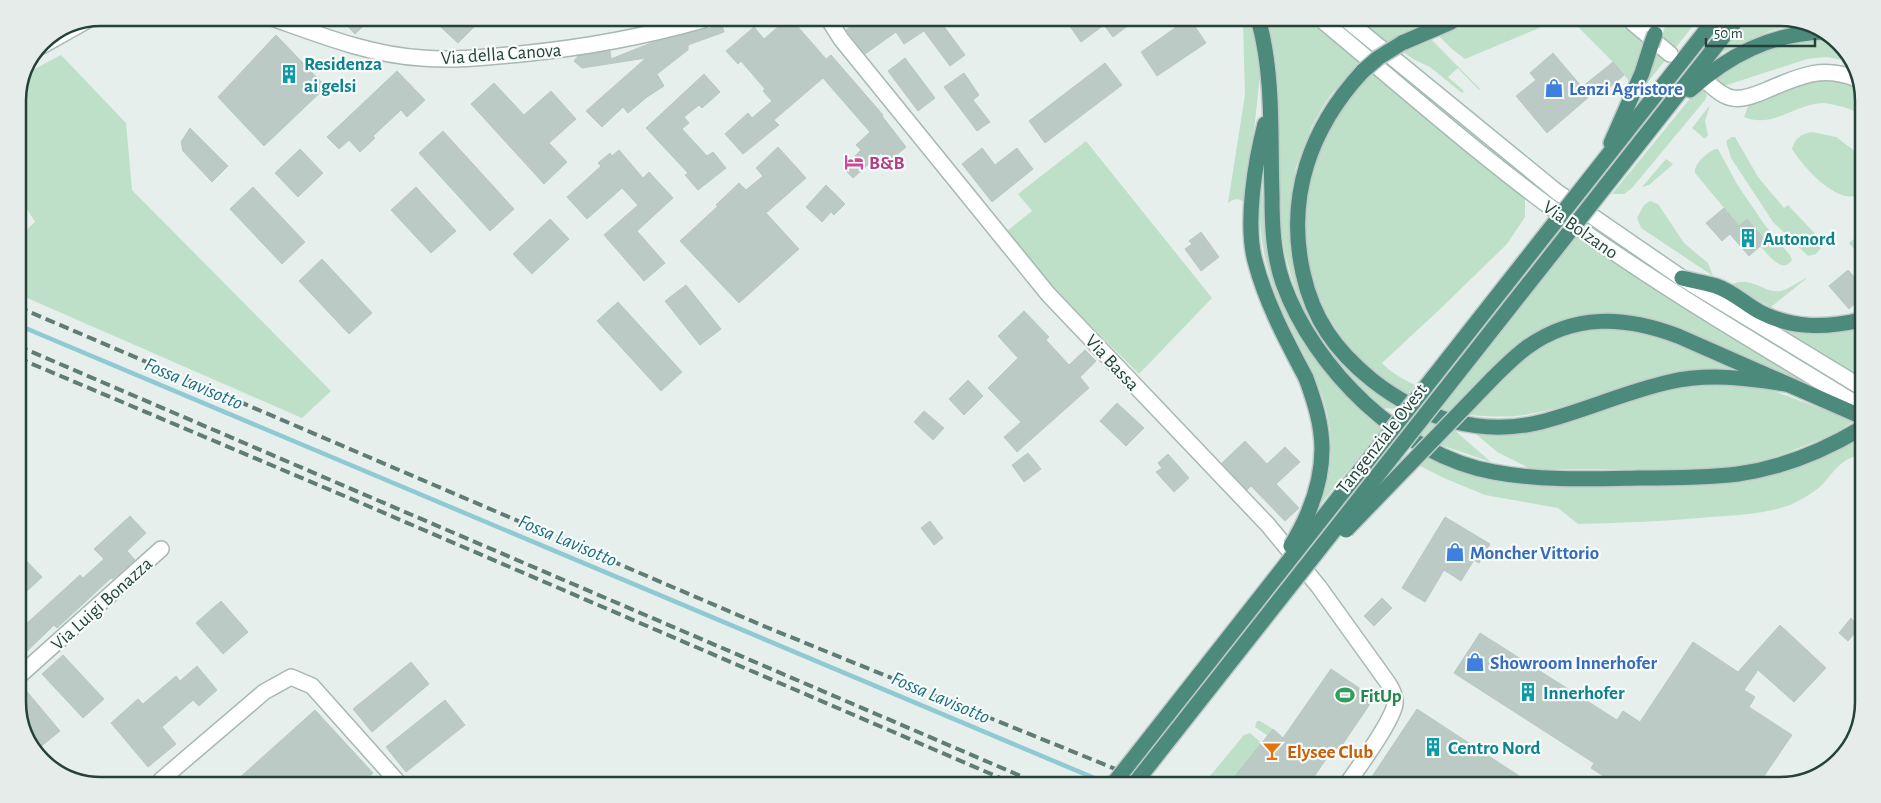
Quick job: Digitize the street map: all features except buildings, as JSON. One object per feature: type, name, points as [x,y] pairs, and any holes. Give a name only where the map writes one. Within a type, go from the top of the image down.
[{"type":"highway","points":[[1260,26],[1267,69],[1270,104],[1273,236],[1283,281],[1309,338],[1348,386],[1381,418],[1425,447],[1450,460],[1492,472],[1535,478],[1685,477],[1738,474],[1808,455],[1836,443],[1855,432]]},
{"type":"highway","points":[[1441,26],[1402,42],[1363,71],[1334,106],[1304,169],[1299,195],[1297,227],[1301,263],[1311,302],[1326,332],[1354,365],[1391,394],[1448,421],[1491,427],[1514,426],[1557,417],[1670,382],[1702,377],[1738,377],[1786,384]]},
{"type":"highway","points":[[1601,165],[1710,26]]},
{"type":"highway","points":[[1659,118],[1732,26]]},
{"type":"highway","points":[[1659,118],[1704,77],[1739,55],[1765,42],[1796,34],[1810,33]]},
{"type":"highway","points":[[1601,165],[1642,73],[1654,34]]},
{"type":"highway","points":[[1252,609],[1300,530],[1318,485],[1322,448],[1316,408],[1306,378],[1271,310],[1255,260],[1251,226],[1255,177],[1259,145],[1270,104]]},
{"type":"highway","name":"Tangenziale Ovest","points":[[1140,777],[1659,118]]},
{"type":"highway","name":"Tangenziale Ovest","points":[[1119,777],[1601,165]]},
{"type":"highway","points":[[1682,278],[1718,287],[1760,312],[1783,322],[1810,326],[1855,321]]},
{"type":"highway","points":[[1272,610],[1378,495],[1492,379],[1527,347],[1552,333],[1580,324],[1601,320],[1624,321],[1651,326],[1855,414]]},
{"type":"highway","points":[[1381,418],[1426,411]]},
{"type":"street","name":"Via della Canova","points":[[295,26],[348,44],[390,54],[421,58],[475,59],[608,43],[655,26]]},
{"type":"street","name":"Via Bassa","points":[[833,26],[841,39],[1048,294],[1268,526],[1319,587],[1388,683],[1394,693],[1395,703],[1392,713],[1352,777]]},
{"type":"street","name":"Via Bolzano","points":[[1329,26],[1491,161],[1580,229],[1654,279],[1855,403]]},
{"type":"street","name":"Via Bolzano","points":[[1354,26],[1557,192],[1682,278],[1855,384]]},
{"type":"street","points":[[1637,26],[1670,54]]},
{"type":"street","points":[[1706,82],[1725,96],[1738,98],[1748,97],[1794,78],[1818,72],[1830,71],[1851,77]]},
{"type":"street","name":"Via Luigi Bonazza","points":[[26,670],[161,549]]},
{"type":"street","points":[[165,777],[264,692],[291,677],[312,686],[393,777]]},
{"type":"green space","points":[[1243,26],[1253,26],[1257,41],[1260,75],[1254,131],[1247,165],[1246,203],[1237,199],[1228,203],[1245,95]]},
{"type":"green space","points":[[1269,26],[1315,26],[1360,63],[1332,93],[1322,108],[1312,126],[1296,167],[1289,214],[1293,256],[1307,306],[1399,406],[1397,409],[1382,408],[1352,380],[1328,352],[1302,309],[1285,253],[1279,213],[1276,61]]},
{"type":"green space","points":[[1367,26],[1418,26],[1387,42]]},
{"type":"green space","points":[[1464,26],[1544,26],[1465,59],[1438,35]]},
{"type":"green space","points":[[1577,26],[1631,26],[1644,40],[1630,82]]},
{"type":"green space","points":[[1665,26],[1693,26],[1674,50],[1661,40]]},
{"type":"green space","points":[[1742,26],[1786,27],[1770,31],[1723,52],[1723,49]]},
{"type":"green space","points":[[1430,38],[1479,90],[1458,68],[1448,77],[1464,91],[1462,93],[1430,67],[1402,51]]},
{"type":"green space","points":[[1819,38],[1833,48],[1842,60],[1826,57],[1807,59],[1727,85],[1719,85],[1711,79],[1766,47]]},
{"type":"green space","points":[[1657,50],[1667,58],[1644,87]]},
{"type":"green space","points":[[61,55],[126,123],[132,190],[331,391],[302,418],[26,297],[26,230],[35,222],[26,207],[26,96],[34,69]]},
{"type":"green space","points":[[1372,73],[1525,199],[1525,217],[1507,244],[1382,363],[1393,373],[1415,385],[1408,394],[1367,365],[1336,329],[1315,288],[1306,244],[1306,198],[1318,153],[1339,111]]},
{"type":"green space","points":[[1820,76],[1852,84],[1855,112],[1823,103],[1803,107],[1774,118],[1754,120],[1744,117],[1750,101]]},
{"type":"green space","points":[[1702,86],[1707,96],[1705,100],[1632,188],[1624,194],[1612,194],[1688,101]]},
{"type":"green space","points":[[1710,105],[1705,121],[1708,135],[1705,139],[1692,128]]},
{"type":"green space","points":[[1812,132],[1836,137],[1855,151],[1855,195],[1843,195],[1833,191],[1804,166],[1792,149],[1799,137]]},
{"type":"green space","points":[[1735,137],[1758,177],[1784,208],[1788,205],[1820,239],[1821,248],[1816,254],[1808,256],[1773,222],[1731,158],[1726,141]]},
{"type":"green space","points":[[1086,141],[1212,298],[1139,374],[1054,289],[1007,231],[1032,211],[1018,194]]},
{"type":"green space","points":[[1715,149],[1718,149],[1737,184],[1764,224],[1790,255],[1792,260],[1788,264],[1784,265],[1775,262],[1760,246],[1766,241],[1747,219],[1739,226],[1695,173],[1699,162]]},
{"type":"green space","points":[[1666,159],[1673,164],[1649,185],[1642,187]]},
{"type":"green space","points":[[1261,180],[1266,221],[1297,328],[1322,369],[1353,402],[1383,427],[1320,505],[1325,491],[1330,462],[1331,448],[1328,418],[1320,390],[1280,305],[1267,266],[1260,223]]},
{"type":"green space","points":[[1650,201],[1658,204],[1684,243],[1708,263],[1713,276],[1641,228],[1637,218],[1644,205]]},
{"type":"green space","points":[[1575,236],[1810,386],[1651,319],[1618,314],[1509,353],[1449,411],[1440,408]]},
{"type":"green space","points":[[1855,238],[1855,250],[1849,243]]},
{"type":"green space","points":[[1807,278],[1771,307],[1730,285],[1745,282],[1769,290],[1781,291]]},
{"type":"green space","points":[[1855,325],[1855,374],[1784,332],[1781,328]]},
{"type":"green space","points":[[1597,327],[1634,331],[1669,340],[1737,369],[1691,370],[1657,376],[1563,406],[1524,415],[1503,417],[1467,415],[1511,369],[1535,348],[1563,334]]},
{"type":"green space","points":[[1716,382],[1766,388],[1854,421],[1832,435],[1768,460],[1739,467],[1693,469],[1531,469],[1497,452],[1469,428],[1638,398],[1669,389]]},
{"type":"green space","points":[[1431,419],[1438,422],[1423,437],[1418,435]]},
{"type":"green space","points":[[1453,429],[1491,462],[1438,444]]},
{"type":"green space","points":[[1855,438],[1855,457],[1843,462],[1818,488],[1790,505],[1751,514],[1678,520],[1578,524],[1558,508],[1485,495],[1418,465],[1427,455],[1462,469],[1708,484]]},
{"type":"green space","points":[[1257,721],[1273,729],[1268,736],[1255,727]]},
{"type":"green space","points":[[1250,733],[1262,743],[1234,777],[1210,777],[1210,776],[1244,735]]},
{"type":"waterway","name":"Fossa Lavisotto","points":[[26,328],[1092,777]]},
{"type":"railway","points":[[26,310],[766,627],[1135,777]]},
{"type":"railway","points":[[26,349],[1023,777]]},
{"type":"railway","points":[[26,361],[998,777]]},
{"type":"place","name":"Residenza ai gelsi","points":[[289,74]]},
{"type":"place","name":"Lenzi Agristore","points":[[1554,88]]},
{"type":"place","name":"B&B","points":[[854,162]]},
{"type":"place","name":"Autonord","points":[[1748,238]]},
{"type":"place","name":"Moncher Vittorio","points":[[1455,552]]},
{"type":"place","name":"Showroom Innerhofer","points":[[1475,662]]},
{"type":"place","name":"Innerhofer","points":[[1528,692]]},
{"type":"place","name":"FitUp","points":[[1345,695]]},
{"type":"place","name":"Centro Nord","points":[[1433,747]]},
{"type":"place","name":"Elysee Club","points":[[1272,751]]}]
